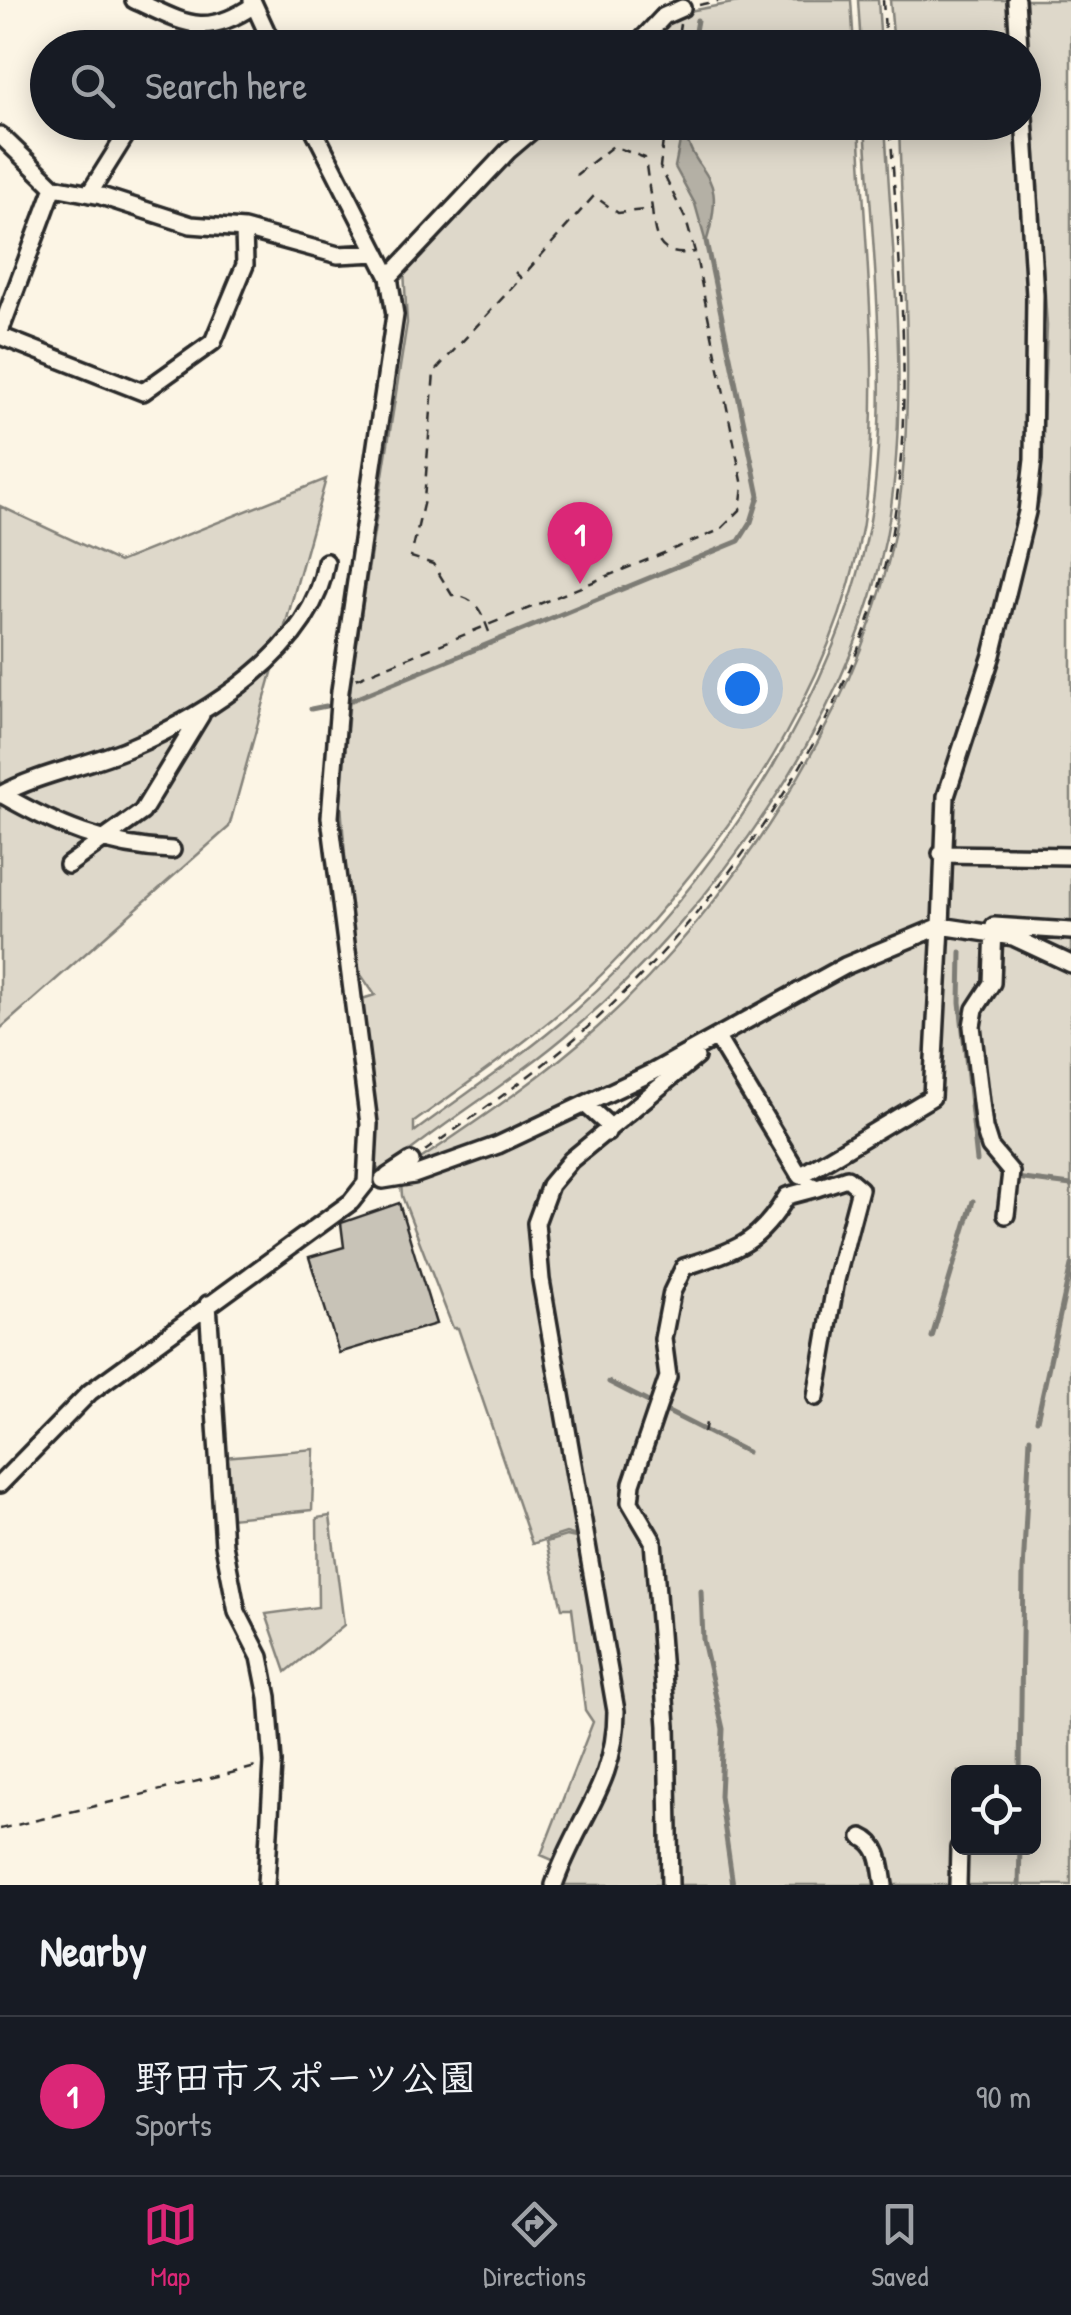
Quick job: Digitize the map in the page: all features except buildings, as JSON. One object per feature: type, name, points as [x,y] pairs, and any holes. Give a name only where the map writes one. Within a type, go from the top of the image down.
[{"type":"street","points":[[134,0],[201,25],[224,26],[253,3],[266,30]]},
{"type":"street","points":[[1016,0],[1018,30]]},
{"type":"street","points":[[651,30],[664,16],[682,8]]},
{"type":"street","points":[[199,30],[201,25]]},
{"type":"street","points":[[0,135],[54,188],[89,194],[191,225],[244,229],[338,255],[377,253]]},
{"type":"street","points":[[89,194],[123,140]]},
{"type":"street","points":[[0,1484],[90,1392],[351,1202],[366,1183],[367,1104],[330,817],[341,684],[396,315],[389,278],[319,140]]},
{"type":"street","points":[[389,278],[521,140]]},
{"type":"street","points":[[800,1176],[932,1096],[946,796],[992,654],[1027,512],[1034,460],[1035,294],[1025,140]]},
{"type":"street","points":[[54,188],[0,334],[143,392],[214,342],[245,265],[244,229]]},
{"type":"street","points":[[0,795],[128,749],[206,708],[290,640],[306,622],[317,600],[326,562]]},
{"type":"street","points":[[68,865],[106,841],[150,802],[206,708]]},
{"type":"street","points":[[0,795],[106,841],[172,850]]},
{"type":"street","points":[[941,854],[1071,856]]},
{"type":"street","points":[[366,1183],[467,1158],[718,1038],[845,966],[941,926],[993,932],[1030,942],[1071,964]]},
{"type":"street","points":[[1006,1215],[1011,1176],[990,1147],[984,1128],[972,1026],[975,1009],[992,983],[994,926],[1071,932]]},
{"type":"street","points":[[554,1885],[576,1830],[611,1766],[616,1712],[534,1238],[538,1210],[550,1185],[571,1160],[718,1038]]},
{"type":"street","points":[[718,1038],[800,1176],[816,1188]]},
{"type":"street","points":[[586,1104],[606,1123],[607,1133]]},
{"type":"street","points":[[383,1180],[412,1161]]},
{"type":"street","points":[[670,1885],[667,1726],[653,1541],[630,1502],[632,1482],[668,1377],[663,1339],[672,1292],[684,1268],[748,1245],[768,1227],[787,1196],[847,1178],[860,1190],[836,1280],[816,1397]]},
{"type":"street","points":[[208,1304],[224,1545],[237,1612],[260,1657],[274,1763],[266,1885]]},
{"type":"street","points":[[862,1837],[871,1841],[878,1854],[884,1885]]},
{"type":"street","points":[[958,1885],[959,1855]]},
{"type":"path","points":[[679,30],[682,8],[722,0]]},
{"type":"path","points":[[883,0],[885,30]]},
{"type":"path","points":[[341,684],[720,530],[740,510],[744,486],[696,252],[686,220],[660,167],[664,140]]},
{"type":"path","points":[[412,1161],[545,1063],[632,984],[766,821],[826,718],[879,586],[898,489],[900,328],[891,140]]},
{"type":"path","points":[[576,175],[613,146],[637,152],[645,158],[654,236],[662,250],[671,254],[696,252]]},
{"type":"path","points":[[490,632],[473,600],[452,596],[433,564],[410,556],[424,500],[434,372],[594,196],[618,213],[652,209]]},
{"type":"path","points":[[515,272],[521,278]]},
{"type":"path","points":[[704,1434],[706,1423]]},
{"type":"path","points":[[0,1829],[274,1763]]},
{"type":"shaded area","points":[[749,0],[851,0],[853,30],[660,30],[678,13]]},
{"type":"shaded area","points":[[858,0],[878,0],[880,30],[860,30]]},
{"type":"shaded area","points":[[890,0],[1013,0],[1015,30],[893,30]]},
{"type":"shaded area","points":[[1026,0],[1071,0],[1071,853],[950,849],[953,790],[1000,658],[1040,496],[1047,326],[1035,140],[1041,140],[1041,30],[1028,30]]},
{"type":"shaded area","points":[[528,140],[860,140],[872,355],[871,448],[856,557],[814,678],[750,792],[673,897],[581,994],[414,1122],[414,1132],[514,1060],[571,1014],[622,965],[719,849],[801,716],[833,646],[857,577],[872,508],[880,364],[866,140],[886,140],[899,384],[893,487],[886,537],[868,606],[842,674],[809,741],[770,806],[678,926],[575,1028],[382,1173],[374,1165],[376,1116],[362,999],[375,995],[359,972],[351,933],[341,804],[352,672],[407,323],[404,270]]},
{"type":"shaded area","points":[[680,140],[688,140],[712,188],[714,201],[706,243],[695,204],[675,167]]},
{"type":"shaded area","points":[[900,140],[1021,140],[1032,293],[1028,478],[987,655],[949,765],[936,922],[545,1120],[397,1175],[500,1104],[598,1027],[696,923],[742,864],[784,800],[822,734],[854,666],[878,598],[902,482],[907,327]]},
{"type":"shaded area","points":[[326,479],[229,827],[0,1029],[0,506],[119,562]]},
{"type":"shaded area","points":[[946,859],[1071,860],[1071,1885],[559,1885],[615,1768],[620,1739],[539,1238],[556,1182],[711,1045],[719,1047],[797,1182],[925,1106]]},
{"type":"shaded area","points":[[935,934],[928,1094],[803,1169],[723,1037],[819,985]]},
{"type":"shaded area","points":[[585,1110],[603,1129],[544,1183],[531,1222],[581,1537],[566,1533],[532,1544],[458,1328],[453,1328],[402,1196],[401,1182]]},
{"type":"shaded area","points":[[314,1449],[312,1510],[230,1518],[224,1457]]},
{"type":"shaded area","points":[[330,1516],[344,1625],[286,1672],[266,1614],[318,1607],[317,1518]]},
{"type":"shaded area","points":[[566,1536],[581,1539],[610,1694],[607,1765],[557,1862],[541,1855],[593,1722],[585,1710],[572,1608],[562,1608],[546,1542]]},
{"type":"waterway","points":[[695,30],[697,20]]},
{"type":"waterway","points":[[352,700],[739,541],[751,522],[759,496],[706,241]]},
{"type":"waterway","points":[[311,709],[326,706]]},
{"type":"waterway","points":[[1028,934],[1063,952]]},
{"type":"waterway","points":[[961,952],[960,1002],[977,1161]]},
{"type":"waterway","points":[[1016,1178],[1071,1185]]},
{"type":"waterway","points":[[932,1337],[973,1201]]},
{"type":"waterway","points":[[1037,1420],[1071,1265]]},
{"type":"waterway","points":[[609,1382],[747,1452]]},
{"type":"waterway","points":[[1020,1765],[1030,1438]]},
{"type":"waterway","points":[[701,1591],[703,1640],[723,1729],[720,1796],[733,1885]]},
{"type":"waterway","points":[[1019,1885],[1020,1855]]},
{"type":"place","name":"野田市スポーツ公園","points":[[580,584]]}]
